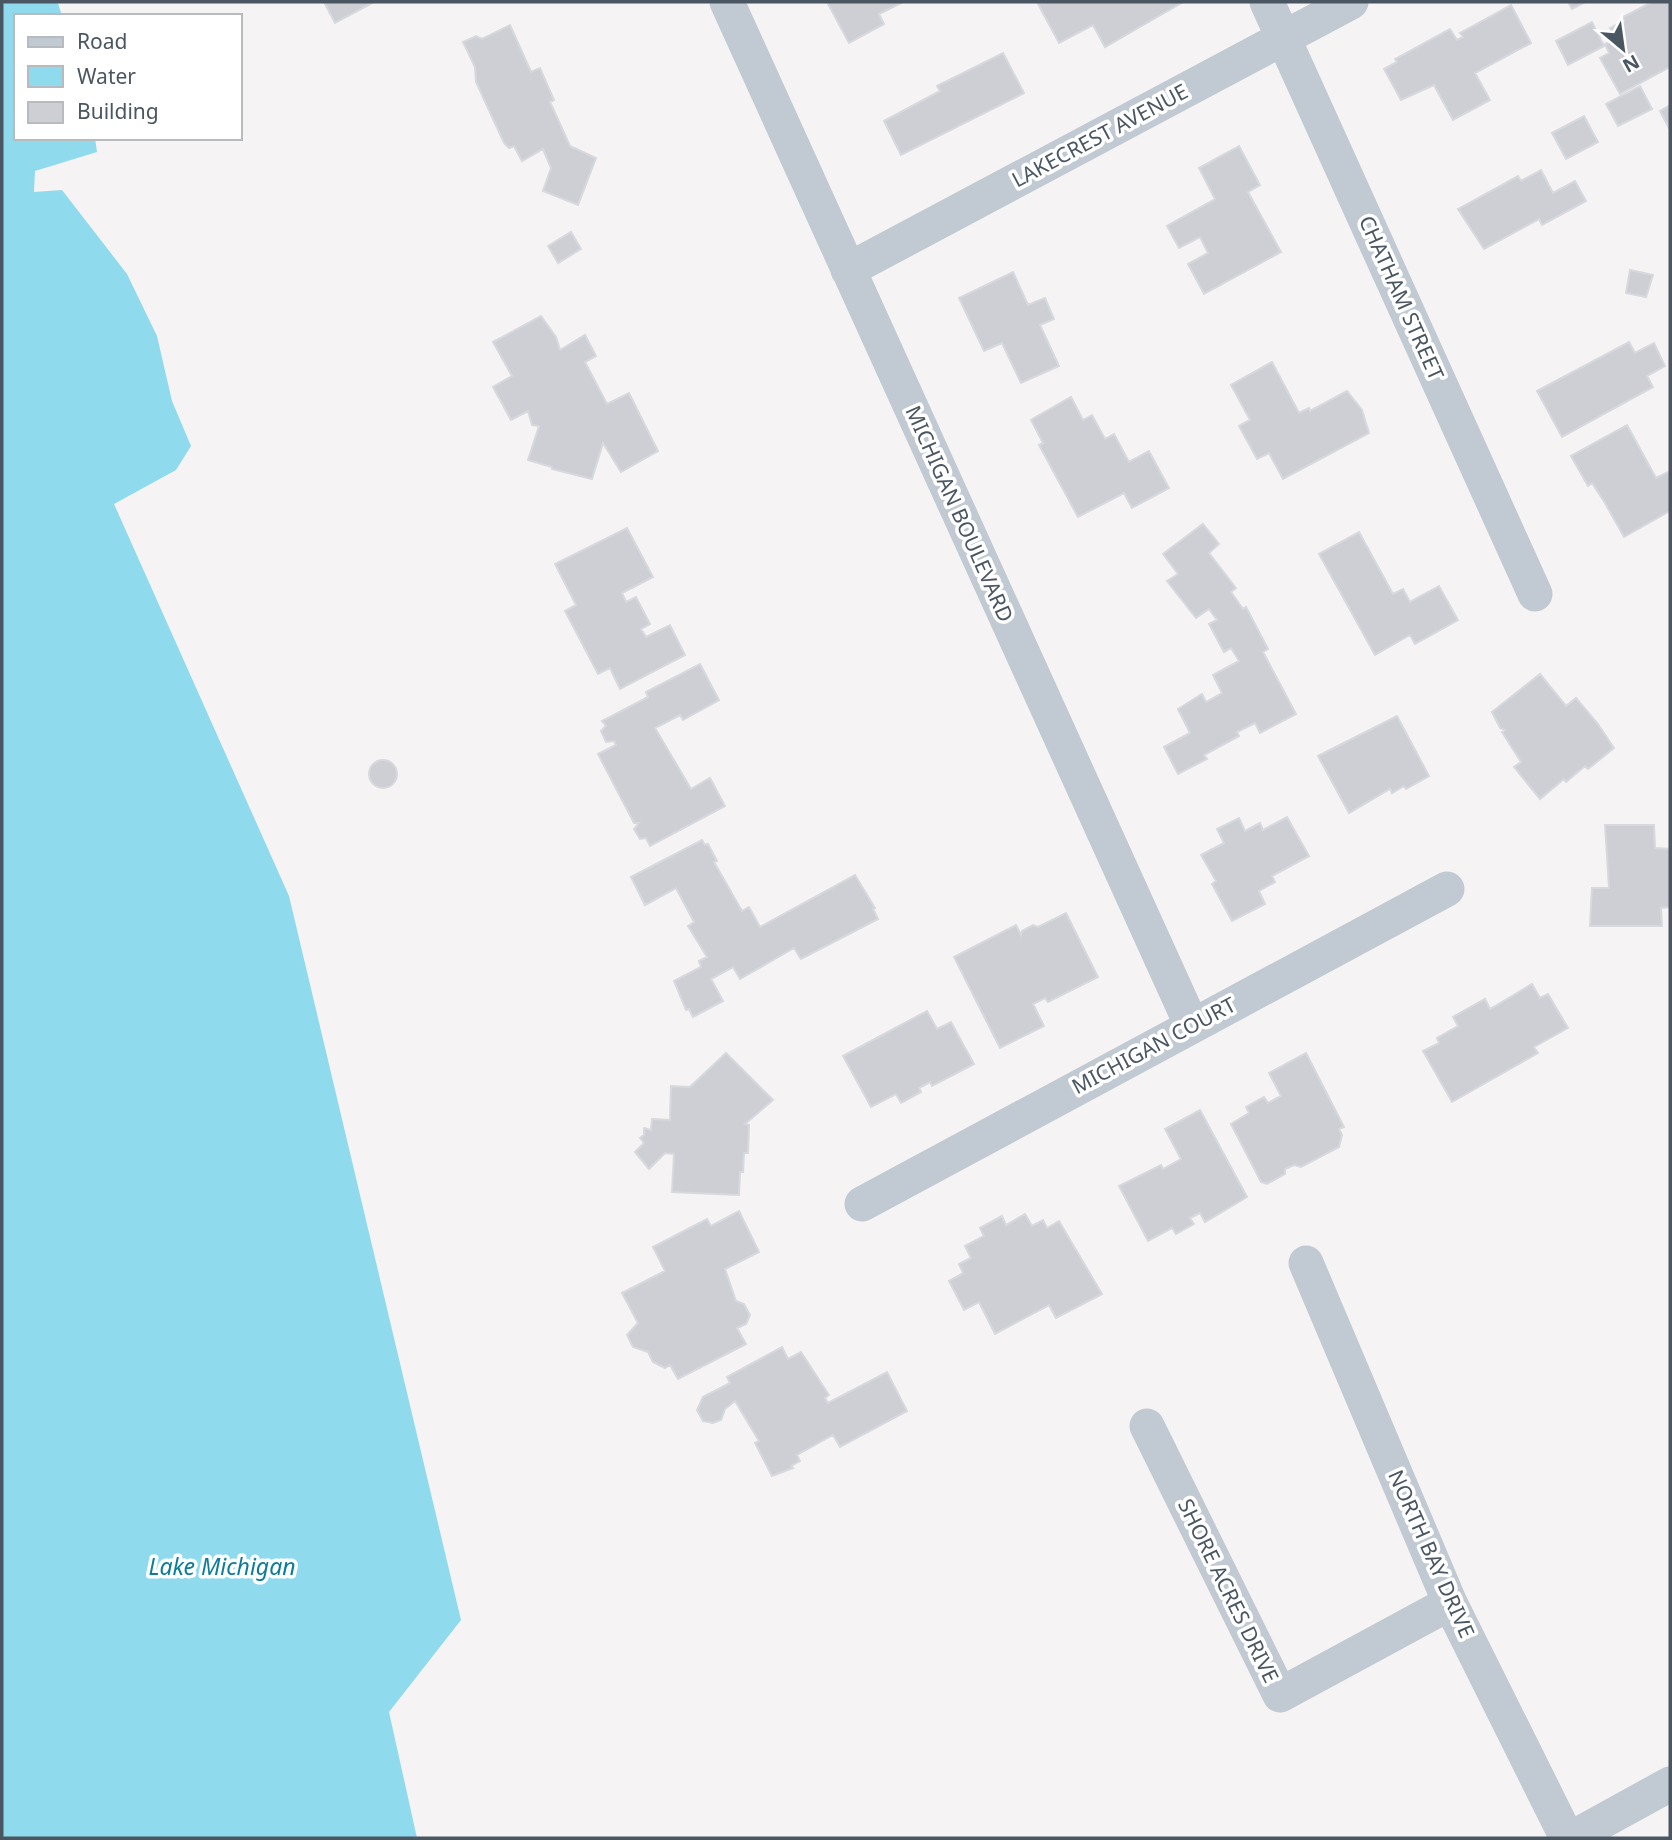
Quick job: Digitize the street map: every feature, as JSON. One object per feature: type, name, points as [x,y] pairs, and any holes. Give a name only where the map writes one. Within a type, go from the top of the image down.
[{"type":"street","name":"MICHIGAN BOULEVARD","points":[[727,2],[1192,1026]]},
{"type":"street","name":"CHATHAM STREET","points":[[1267,2],[1535,594]]},
{"type":"street","name":"LAKECREST AVENUE","points":[[848,270],[1351,2]]},
{"type":"street","name":"MICHIGAN COURT","points":[[862,1204],[1447,889]]},
{"type":"street","name":"NORTH BAY DRIVE","points":[[1306,1263],[1450,1604],[1570,1838]]},
{"type":"street","name":"SHORE ACRES DRIVE","points":[[1147,1426],[1280,1695],[1450,1604]]},
{"type":"street","points":[[1570,1838],[1670,1784]]},
{"type":"water","name":"Lake Michigan","points":[[2,2],[58,3],[61,14],[14,14],[14,140],[95,140],[97,152],[35,171],[34,192],[62,190],[127,274],[157,336],[172,401],[191,446],[176,470],[114,504],[289,896],[461,1620],[389,1712],[417,1838],[2,1838]]},
{"type":"building","points":[[324,2],[374,2],[335,23]]},
{"type":"building","points":[[827,2],[903,2],[879,14],[884,24],[849,43]]},
{"type":"building","points":[[1037,2],[1183,2],[1105,47],[1093,25],[1059,43]]},
{"type":"building","points":[[1568,2],[1585,2],[1572,9]]},
{"type":"building","points":[[1652,2],[1670,2],[1670,67],[1620,94],[1600,58],[1609,53],[1605,44],[1615,39],[1610,28],[1624,21],[1623,17]]},
{"type":"building","points":[[1511,5],[1531,43],[1475,73],[1490,100],[1453,120],[1434,85],[1401,100],[1384,69],[1397,62],[1395,59],[1450,29],[1457,40],[1463,37],[1460,33]]},
{"type":"building","points":[[1592,22],[1604,46],[1568,65],[1556,41]]},
{"type":"building","points":[[510,25],[531,72],[540,68],[554,100],[550,102],[570,146],[596,158],[578,205],[543,191],[551,168],[543,149],[522,161],[514,146],[509,148],[504,143],[476,82],[475,67],[463,42],[476,36],[482,39]]},
{"type":"building","points":[[1003,53],[1024,93],[901,155],[884,121],[940,91],[937,86]]},
{"type":"building","points":[[1640,86],[1652,109],[1618,126],[1606,104]]},
{"type":"building","points":[[1670,105],[1670,130],[1660,111]]},
{"type":"building","points":[[1584,116],[1598,142],[1566,159],[1552,133]]},
{"type":"building","points":[[1239,146],[1260,185],[1248,192],[1281,252],[1204,294],[1188,264],[1208,253],[1200,237],[1179,248],[1167,226],[1215,199],[1199,168]]},
{"type":"building","points":[[1541,170],[1553,193],[1575,181],[1586,201],[1542,225],[1539,219],[1484,249],[1458,209],[1518,176],[1521,181]]},
{"type":"building","points":[[571,232],[581,249],[558,263],[548,246]]},
{"type":"building","points":[[1630,270],[1653,275],[1646,297],[1626,293]]},
{"type":"building","points":[[1013,272],[1028,305],[1045,298],[1054,319],[1040,325],[1059,366],[1021,383],[1002,343],[984,351],[959,298]]},
{"type":"building","points":[[541,316],[556,337],[560,350],[585,335],[596,356],[585,362],[607,404],[629,393],[658,451],[621,472],[603,443],[592,479],[528,460],[539,426],[532,425],[528,411],[511,420],[493,387],[512,376],[493,342]]},
{"type":"building","points":[[1629,342],[1635,353],[1654,343],[1665,366],[1647,376],[1653,387],[1562,437],[1537,391]]},
{"type":"building","points":[[1272,362],[1299,413],[1309,408],[1310,411],[1347,391],[1362,410],[1369,433],[1283,479],[1269,453],[1257,459],[1239,426],[1250,420],[1231,385]]},
{"type":"building","points":[[1071,397],[1083,420],[1092,415],[1105,439],[1114,434],[1129,462],[1149,451],[1169,488],[1132,508],[1124,493],[1078,517],[1039,445],[1043,443],[1031,420]]},
{"type":"building","points":[[1627,425],[1656,478],[1670,471],[1670,511],[1624,537],[1592,483],[1588,486],[1571,456]]},
{"type":"building","points":[[1203,524],[1219,544],[1209,553],[1236,588],[1231,592],[1243,609],[1246,607],[1268,649],[1263,652],[1296,714],[1260,733],[1255,723],[1237,732],[1239,736],[1204,755],[1207,759],[1178,774],[1164,747],[1190,733],[1178,709],[1202,694],[1206,702],[1222,693],[1213,675],[1239,661],[1231,648],[1224,652],[1209,624],[1217,620],[1209,609],[1196,618],[1167,581],[1178,574],[1163,554]]},
{"type":"building","points":[[627,528],[653,577],[622,593],[626,602],[636,597],[650,624],[641,629],[646,637],[670,625],[685,655],[620,689],[610,668],[598,674],[565,611],[576,605],[555,564]]},
{"type":"building","points":[[1359,532],[1393,594],[1403,589],[1410,602],[1439,586],[1458,620],[1415,644],[1410,635],[1375,655],[1319,554]]},
{"type":"building","points":[[700,664],[719,700],[683,720],[680,715],[655,728],[691,789],[710,778],[725,806],[650,846],[646,838],[640,839],[634,829],[639,823],[634,823],[598,754],[616,745],[614,741],[606,742],[601,731],[606,726],[602,721],[648,697],[646,692]]},
{"type":"building","points":[[1540,674],[1566,706],[1576,698],[1614,748],[1588,769],[1585,766],[1566,782],[1564,779],[1540,799],[1514,767],[1521,762],[1502,732],[1505,730],[1500,728],[1492,712]]},
{"type":"building","points":[[1397,716],[1429,776],[1406,789],[1404,786],[1392,793],[1390,789],[1349,813],[1318,756]]},
{"type":"building","points":[[383,760],[393,764],[397,774],[393,784],[383,788],[373,784],[369,774],[373,764]]},
{"type":"building","points":[[1287,817],[1309,856],[1272,876],[1275,882],[1259,891],[1265,904],[1232,921],[1212,884],[1216,881],[1201,855],[1224,843],[1217,829],[1239,818],[1245,831],[1260,823],[1263,830]]},
{"type":"building","points":[[1605,825],[1654,825],[1655,848],[1670,849],[1670,907],[1661,908],[1662,926],[1590,926],[1592,888],[1609,888]]},
{"type":"building","points":[[702,840],[705,845],[708,844],[717,861],[714,862],[742,911],[749,907],[760,927],[855,875],[875,908],[873,909],[878,919],[801,959],[794,948],[740,979],[733,967],[711,979],[723,1001],[693,1017],[689,1009],[686,1010],[674,981],[701,967],[699,961],[707,957],[688,926],[694,922],[676,888],[645,905],[631,877]]},
{"type":"building","points":[[1066,913],[1098,977],[1048,1002],[1045,998],[1033,1004],[1044,1026],[1000,1048],[954,957],[1016,925],[1021,935],[1022,931],[1033,925],[1038,927]]},
{"type":"building","points":[[1532,984],[1540,998],[1548,994],[1568,1028],[1534,1047],[1538,1053],[1452,1102],[1423,1051],[1439,1043],[1437,1038],[1458,1026],[1453,1017],[1485,999],[1490,1009]]},
{"type":"building","points":[[927,1011],[937,1029],[951,1022],[974,1064],[932,1086],[930,1082],[919,1088],[921,1092],[901,1103],[896,1094],[871,1107],[843,1056]]},
{"type":"building","points":[[726,1053],[773,1100],[745,1124],[749,1125],[748,1153],[744,1153],[739,1195],[672,1192],[674,1154],[665,1153],[649,1169],[635,1152],[644,1143],[640,1138],[644,1135],[644,1128],[651,1130],[652,1119],[670,1120],[671,1086],[690,1087]]},
{"type":"building","points":[[1306,1053],[1344,1127],[1339,1129],[1342,1135],[1339,1147],[1301,1167],[1294,1165],[1285,1169],[1285,1174],[1267,1184],[1261,1182],[1231,1124],[1249,1113],[1246,1107],[1264,1097],[1268,1103],[1281,1096],[1269,1073]]},
{"type":"building","points":[[1200,1110],[1247,1197],[1205,1222],[1200,1213],[1190,1218],[1194,1224],[1176,1234],[1172,1228],[1148,1241],[1119,1186],[1161,1165],[1163,1169],[1181,1159],[1165,1129]]},
{"type":"building","points":[[739,1211],[759,1252],[725,1269],[736,1301],[744,1304],[750,1315],[746,1324],[737,1328],[746,1344],[678,1379],[670,1365],[665,1368],[653,1362],[648,1352],[633,1347],[627,1335],[638,1323],[622,1293],[665,1271],[653,1247],[707,1219],[711,1226]]},
{"type":"building","points":[[1025,1214],[1032,1226],[1043,1220],[1047,1228],[1059,1221],[1102,1294],[1056,1318],[1049,1305],[995,1334],[979,1302],[964,1310],[949,1281],[963,1273],[959,1264],[971,1258],[965,1246],[984,1236],[980,1228],[1002,1216],[1006,1225]]},
{"type":"building","points":[[782,1347],[788,1359],[801,1352],[829,1395],[825,1398],[828,1403],[887,1372],[907,1411],[840,1447],[833,1435],[797,1455],[800,1461],[791,1466],[793,1468],[772,1476],[755,1443],[759,1441],[735,1401],[725,1409],[721,1420],[713,1423],[703,1421],[697,1410],[703,1397],[730,1383],[727,1377]]}]
